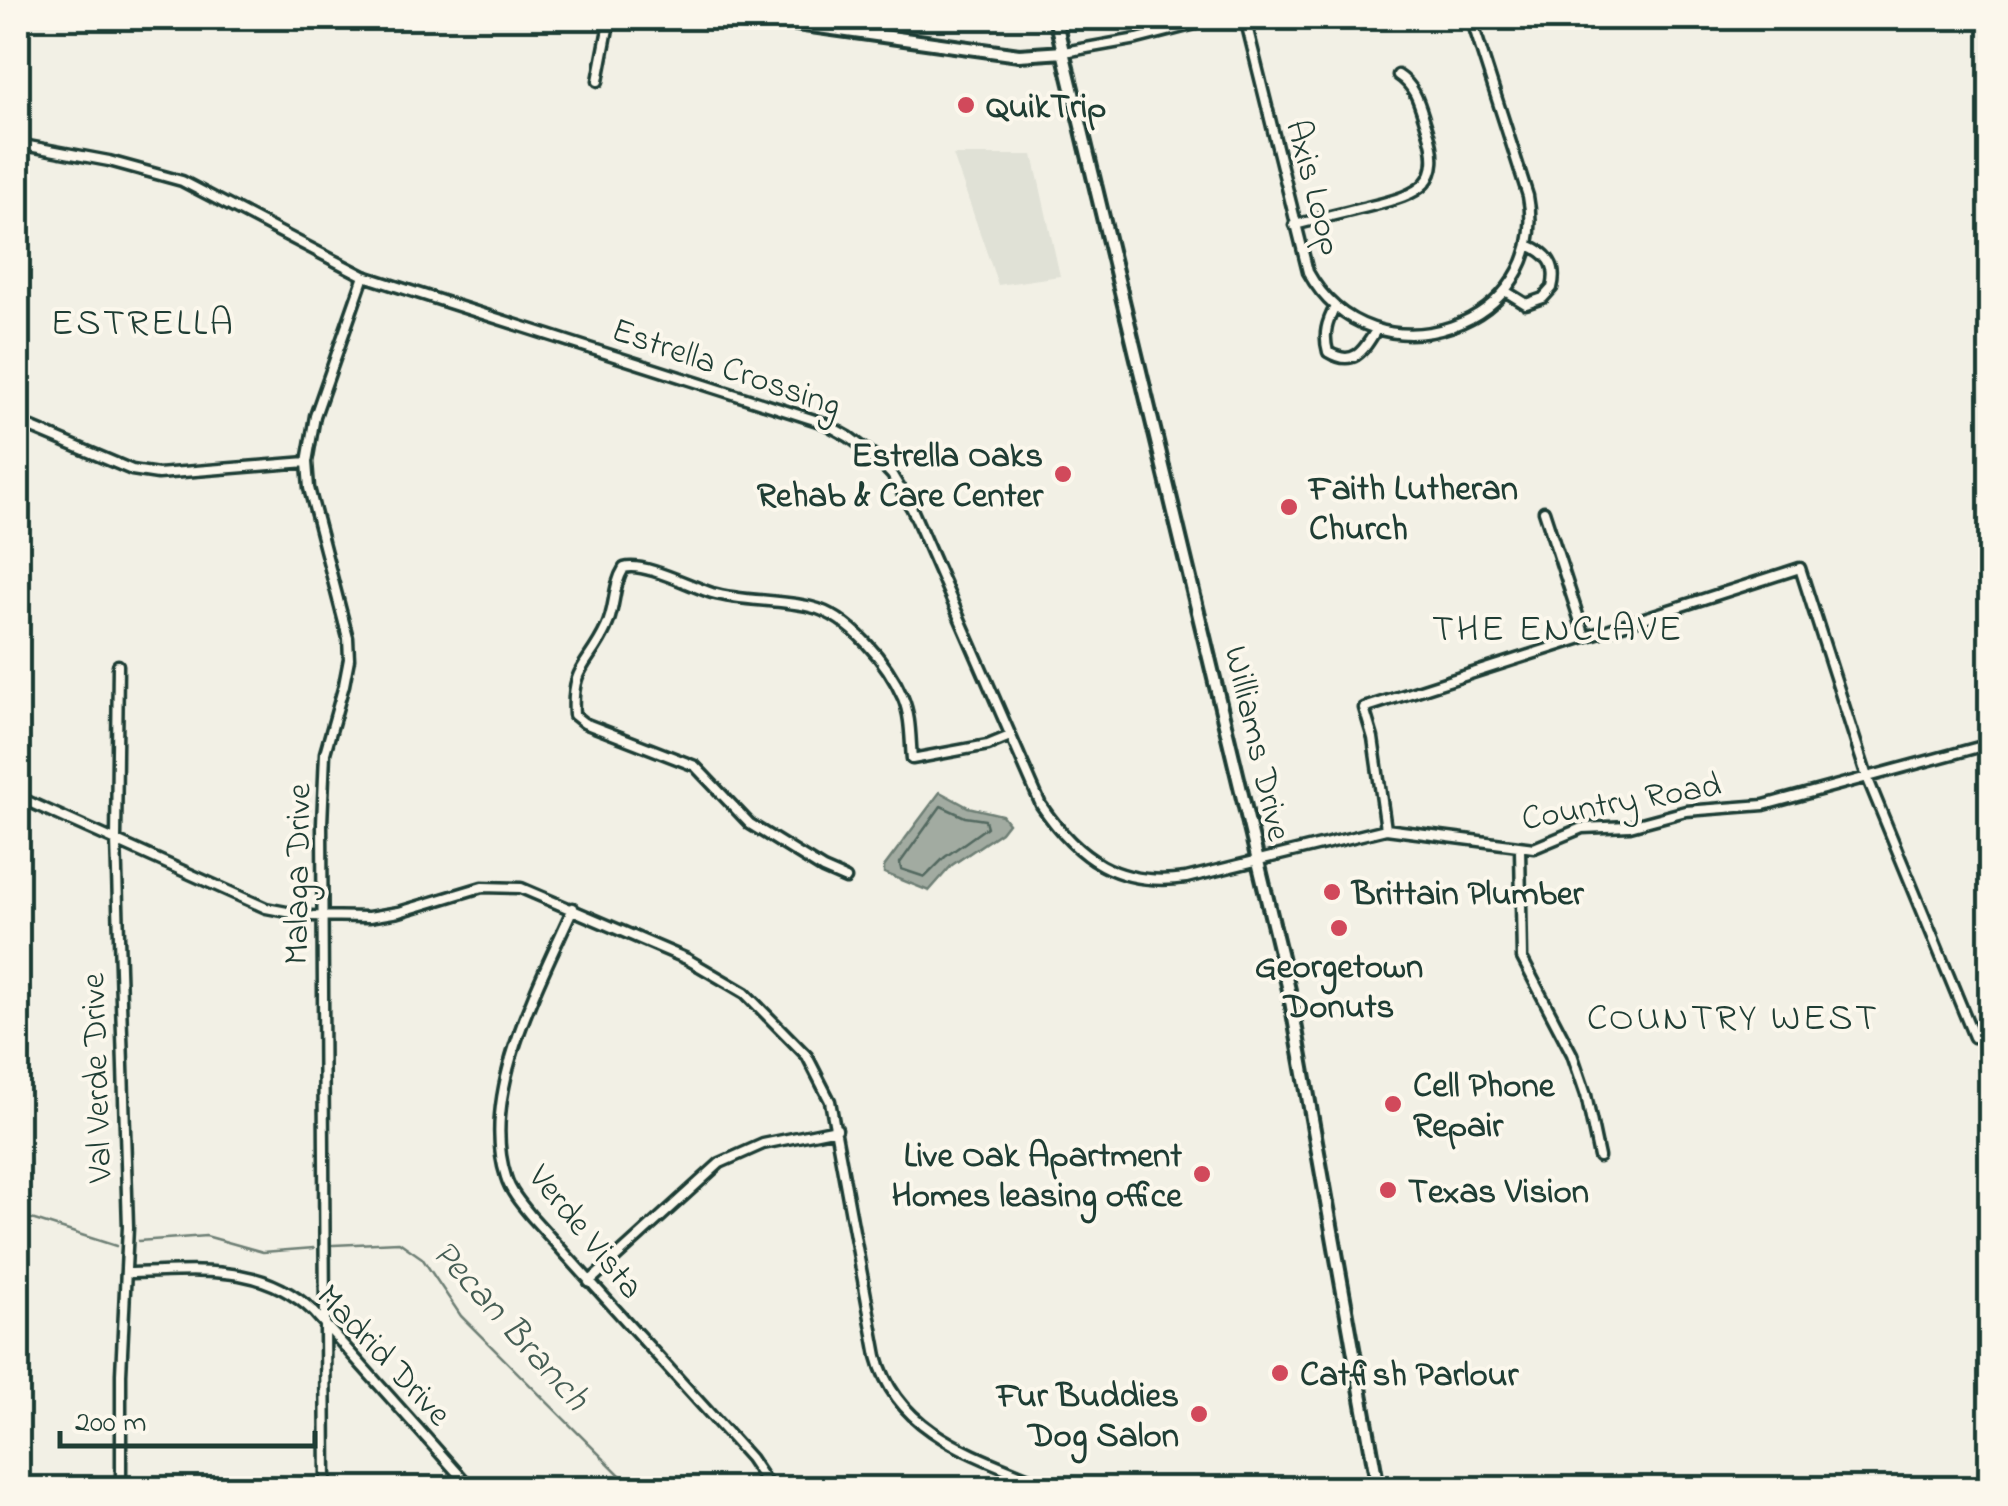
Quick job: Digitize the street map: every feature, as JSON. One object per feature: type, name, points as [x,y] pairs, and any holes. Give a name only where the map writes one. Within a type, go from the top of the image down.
[{"type":"main road","points":[[754,18],[1019,55],[1064,52]]},
{"type":"main road","name":"Williams Drive","points":[[1055,18],[1258,860],[1310,1098],[1378,1488]]},
{"type":"street","points":[[598,80],[610,18]]},
{"type":"street","points":[[1064,52],[1219,18]]},
{"type":"street","name":"Axis Loop","points":[[1245,18],[1308,272],[1335,307],[1353,320],[1376,330],[1410,335],[1440,330],[1477,315],[1505,291],[1522,264],[1528,245],[1531,217],[1525,186],[1471,18]]},
{"type":"street","points":[[1294,225],[1407,197],[1424,185],[1433,170],[1435,153],[1413,88],[1398,75]]},
{"type":"street","name":"Estrella Crossing","points":[[18,144],[110,161],[182,181],[364,276],[758,402],[824,424],[849,437],[892,475],[912,509],[1041,805],[1056,827],[1079,850],[1107,868],[1156,882],[1258,860]]},
{"type":"street","points":[[1505,291],[1526,304],[1543,298],[1552,288],[1552,264],[1546,254],[1528,245]]},
{"type":"street","name":"Malaga Drive","points":[[326,1488],[323,917],[326,753],[349,658],[307,462],[315,416],[364,276]]},
{"type":"street","points":[[1335,307],[1325,336],[1328,352],[1340,359],[1353,358],[1364,351],[1376,330]]},
{"type":"street","points":[[18,422],[132,470],[158,474],[307,462]]},
{"type":"street","points":[[1544,511],[1585,637]]},
{"type":"street","points":[[846,879],[750,824],[695,766],[584,723],[574,714],[574,682],[606,630],[613,594],[624,568],[642,568],[730,598],[823,610],[866,645],[902,696],[912,758],[982,746],[1010,736]]},
{"type":"street","points":[[1386,829],[1364,708],[1800,568],[1866,777],[1974,1037]]},
{"type":"street","name":"Val Verde Drive","points":[[118,665],[116,840],[127,1273],[121,1374],[121,1488]]},
{"type":"street","name":"Country Road","points":[[1258,860],[1386,829],[1520,849],[1552,842],[1582,828],[1630,826],[1686,811],[1764,805],[1990,744]]},
{"type":"street","points":[[18,797],[255,904],[323,917],[384,916],[495,885],[521,888],[687,958],[746,992],[807,1056],[825,1089],[836,1128],[876,1356],[890,1390],[908,1414],[932,1434],[1054,1488]]},
{"type":"street","points":[[1520,849],[1522,958],[1579,1074],[1599,1157]]},
{"type":"street","name":"Verde Vista","points":[[572,908],[508,1065],[502,1096],[501,1148],[506,1180],[521,1204],[589,1282],[750,1458],[770,1488]]},
{"type":"street","points":[[589,1282],[720,1163],[763,1144],[836,1128]]},
{"type":"street","name":"Madrid Drive","points":[[127,1273],[254,1276],[290,1292],[325,1325],[471,1488]]},
{"type":"shaded area","points":[[953,155],[1033,155],[1060,276],[998,285]]},
{"type":"water","points":[[940,792],[968,807],[1002,815],[1008,823],[952,865],[929,891],[884,873],[884,867]]},
{"type":"waterway","name":"Pecan Branch","points":[[18,1212],[116,1246]]},
{"type":"waterway","name":"Pecan Branch","points":[[138,1241],[206,1236],[263,1252],[314,1248]]},
{"type":"waterway","name":"Pecan Branch","points":[[333,1245],[399,1242],[422,1258],[461,1316],[633,1488]]},
{"type":"place","name":"QuikTrip","points":[[966,105]]},
{"type":"place","name":"Estrella Oaks Rehab & Care Center","points":[[1063,474]]},
{"type":"place","name":"Faith Lutheran Church","points":[[1289,507]]},
{"type":"place","name":"Brittain Plumber","points":[[1332,892]]},
{"type":"place","name":"Georgetown Donuts","points":[[1339,928]]},
{"type":"place","name":"Cell Phone Repair","points":[[1393,1104]]},
{"type":"place","name":"Live Oak Apartment Homes leasing office","points":[[1202,1174]]},
{"type":"place","name":"Texas Vision","points":[[1388,1190]]},
{"type":"place","name":"Catfish Parlour","points":[[1280,1373]]},
{"type":"place","name":"Fur Buddies Dog Salon","points":[[1199,1414]]},
{"type":"district","name":"ESTRELLA","points":[[143,321]]},
{"type":"district","name":"THE ENCLAVE","points":[[1558,627]]},
{"type":"district","name":"COUNTRY WEST","points":[[1733,1016]]}]
